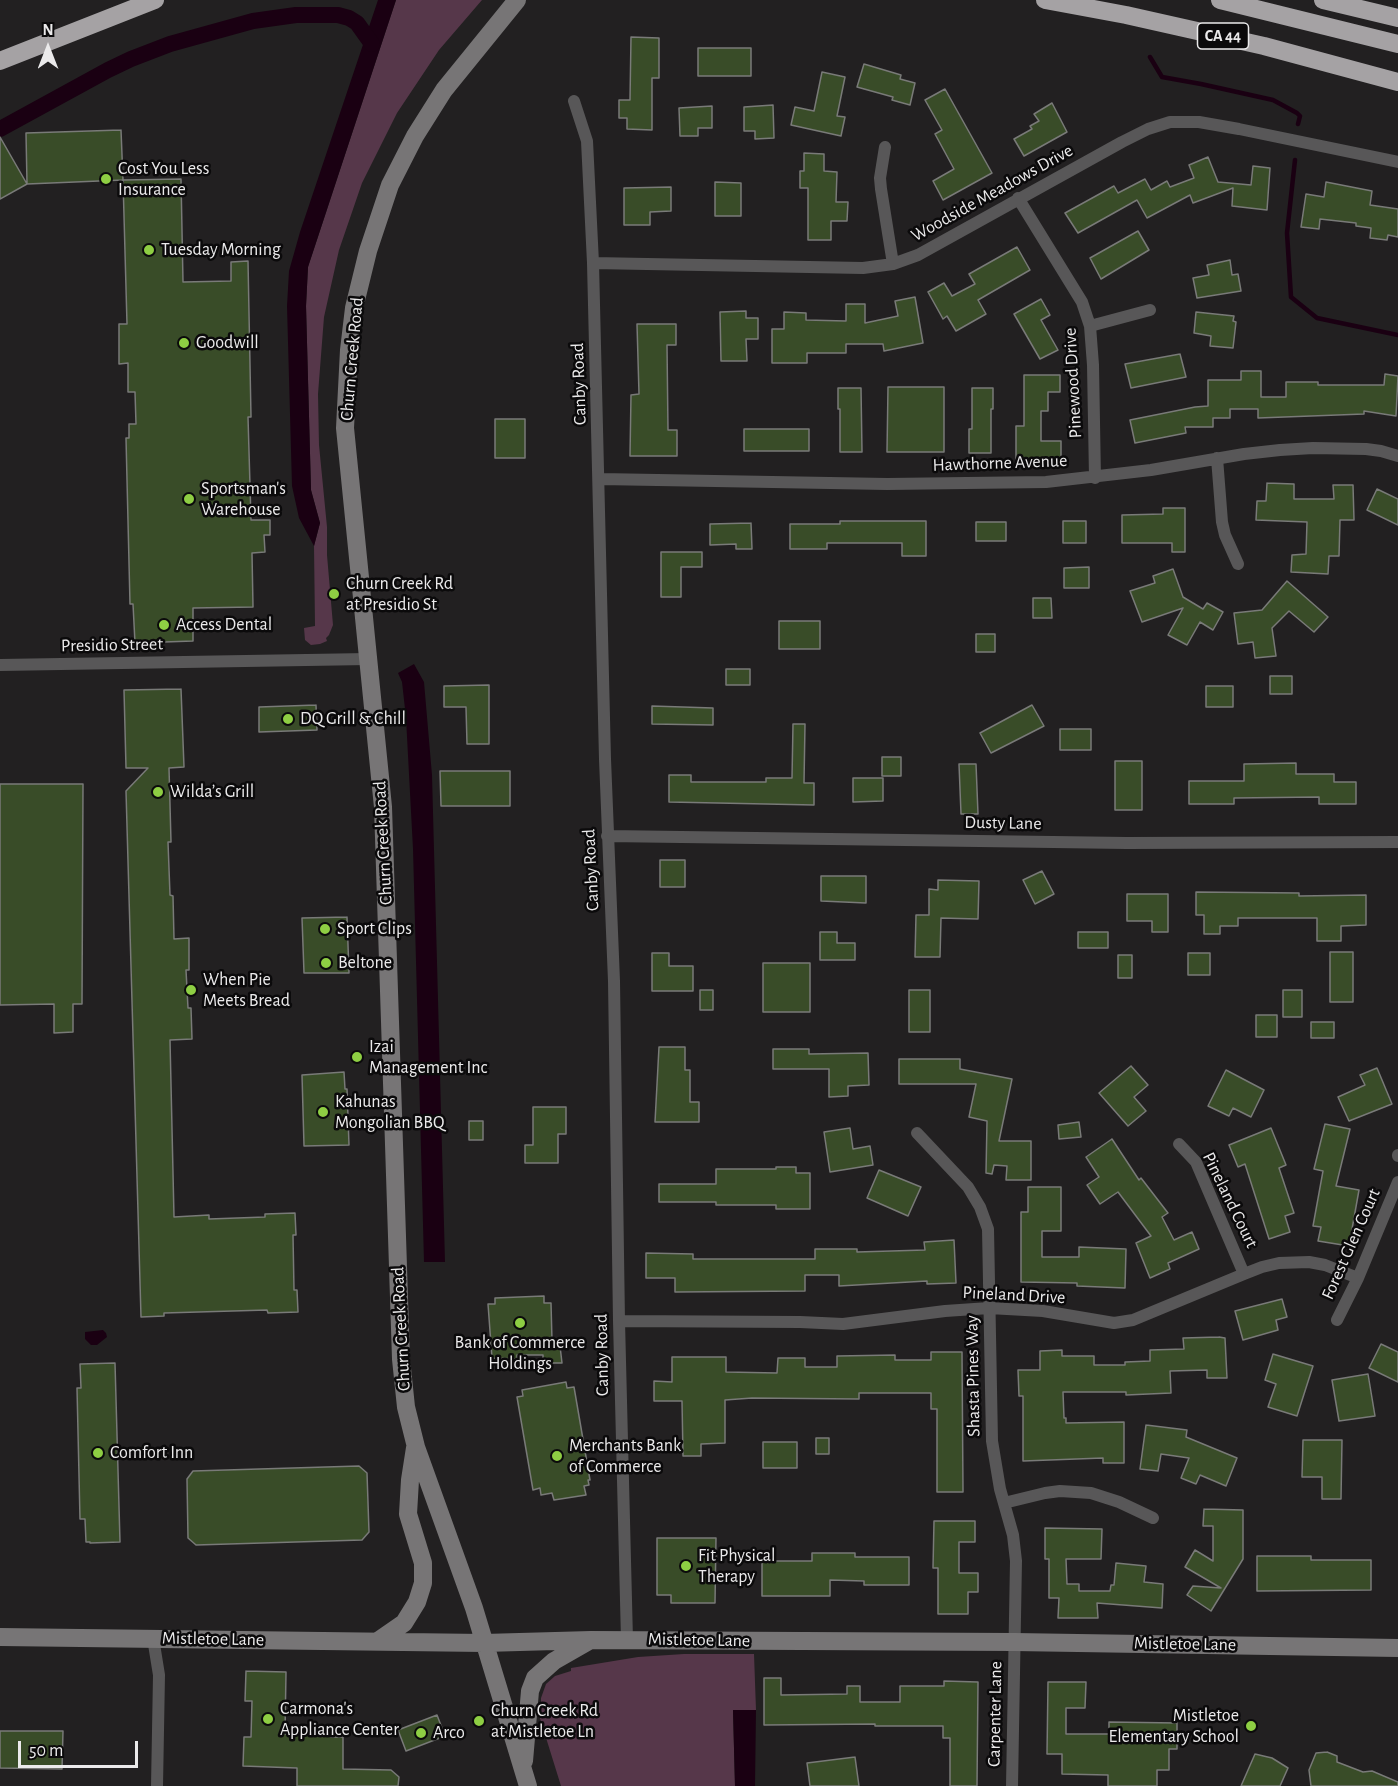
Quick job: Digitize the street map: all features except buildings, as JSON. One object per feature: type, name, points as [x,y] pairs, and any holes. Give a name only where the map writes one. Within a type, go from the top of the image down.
[{"type":"highway","points":[[0,62],[155,0]]},
{"type":"highway","name":"CA 44","points":[[1045,0],[1252,43],[1398,81]]},
{"type":"highway","name":"CA 44","points":[[1220,0],[1398,44]]},
{"type":"highway","points":[[1323,0],[1398,18]]},
{"type":"highway","points":[[0,73],[98,22]]},
{"type":"main road","name":"Churn Creek Road","points":[[517,0],[444,90],[415,136],[386,195],[359,284],[349,350],[345,428],[383,807],[400,1359],[406,1407],[416,1447],[474,1608],[526,1779]]},
{"type":"main road","points":[[378,1641],[404,1623],[417,1602],[423,1583],[423,1563],[408,1514],[410,1480],[416,1447]]},
{"type":"main road","name":"Mistletoe Lane","points":[[0,1637],[484,1643],[591,1640],[1014,1642],[1398,1648]]},
{"type":"main road","points":[[526,1779],[531,1686],[535,1678],[546,1668],[591,1640]]},
{"type":"street","name":"Canby Road","points":[[574,101],[587,141],[593,263],[614,981],[627,1640]]},
{"type":"street","name":"Woodside Meadows Drive","points":[[593,263],[863,268],[893,264],[918,255],[1018,198],[1148,129],[1170,122],[1199,122],[1239,129],[1398,162]]},
{"type":"street","points":[[885,147],[881,168],[881,189],[893,264]]},
{"type":"street","name":"Pinewood Drive","points":[[1018,198],[1082,302],[1090,326],[1095,478]]},
{"type":"street","points":[[1090,326],[1150,310]]},
{"type":"street","name":"Hawthorne Avenue","points":[[600,479],[886,484],[1046,482],[1095,478],[1217,458],[1313,448],[1366,449],[1398,456]]},
{"type":"street","points":[[1217,458],[1222,522],[1238,564]]},
{"type":"street","name":"Presidio Street","points":[[0,665],[368,659]]},
{"type":"street","name":"Dusty Lane","points":[[608,836],[1127,843],[1398,842]]},
{"type":"street","name":"Shasta Pines Way","points":[[917,1133],[962,1179],[974,1196],[984,1218],[988,1243],[992,1441],[995,1465],[1016,1555],[1014,1642]]},
{"type":"street","name":"Pineland Court","points":[[1179,1144],[1196,1162],[1244,1274]]},
{"type":"street","name":"Forest Glen Court","points":[[1337,1320],[1358,1278],[1398,1182]]},
{"type":"street","name":"Pineland Drive","points":[[619,1321],[843,1324],[945,1311],[990,1308],[1042,1311],[1099,1321],[1125,1322],[1262,1267],[1299,1261],[1325,1265],[1358,1278]]},
{"type":"street","points":[[1004,1503],[1045,1493],[1084,1492],[1106,1497],[1153,1518]]},
{"type":"street","points":[[153,1638],[159,1675],[157,1786]]},
{"type":"street","name":"Carpenter Lane","points":[[1012,1786],[1014,1642]]},
{"type":"shaded area","points":[[378,0],[396,0],[308,267],[306,306],[311,490],[320,523],[314,546],[299,518],[292,486],[287,306],[289,271]]},
{"type":"shaded area","points":[[396,0],[482,0],[439,50],[397,113],[362,183],[339,250],[324,317],[318,394],[319,445],[333,625],[326,638],[327,641],[311,645],[305,640],[304,628],[315,626],[314,546],[320,523],[311,490],[306,306],[308,267]]},
{"type":"shaded area","points":[[414,664],[424,682],[432,775],[445,1262],[424,1262],[413,849],[406,718],[402,682],[398,673]]},
{"type":"shaded area","points":[[103,1330],[107,1337],[97,1345],[91,1345],[85,1339],[85,1332]]},
{"type":"shaded area","points":[[684,1654],[754,1654],[756,1710],[733,1710],[735,1786],[561,1786],[538,1712],[541,1711],[541,1698],[546,1684],[555,1676],[571,1671],[571,1668],[638,1657]]},
{"type":"shaded area","points":[[733,1710],[756,1710],[755,1786],[735,1786]]},
{"type":"waterway","points":[[0,129],[131,59],[170,44],[253,21],[296,15],[338,15],[357,23],[372,44]]},
{"type":"waterway","points":[[1150,57],[1162,77],[1273,100],[1297,113],[1300,116],[1298,124]]},
{"type":"waterway","points":[[1295,160],[1287,233],[1291,297],[1317,318],[1398,335]]},
{"type":"place","name":"Cost You Less Insurance","points":[[106,179]]},
{"type":"place","name":"Tuesday Morning","points":[[149,250]]},
{"type":"place","name":"Goodwill","points":[[184,343]]},
{"type":"place","name":"Sportsman's Warehouse","points":[[189,499]]},
{"type":"place","name":"Churn Creek Rd at Presidio St","points":[[334,594]]},
{"type":"place","name":"Access Dental","points":[[164,625]]},
{"type":"place","name":"DQ Grill & Chill","points":[[288,719]]},
{"type":"place","name":"Wilda’s Grill","points":[[158,792]]},
{"type":"place","name":"Sport Clips","points":[[325,929]]},
{"type":"place","name":"Beltone","points":[[326,963]]},
{"type":"place","name":"When Pie Meets Bread","points":[[191,990]]},
{"type":"place","name":"Izai Management Inc","points":[[357,1057]]},
{"type":"place","name":"Kahunas Mongolian BBQ","points":[[323,1112]]},
{"type":"place","name":"Bank of Commerce Holdings","points":[[520,1323]]},
{"type":"place","name":"Comfort Inn","points":[[98,1453]]},
{"type":"place","name":"Merchants Bank of Commerce","points":[[557,1456]]},
{"type":"place","name":"Fit Physical Therapy","points":[[686,1566]]},
{"type":"place","name":"Carmona's Appliance Center","points":[[268,1719]]},
{"type":"place","name":"Churn Creek Rd at Mistletoe Ln","points":[[479,1721]]},
{"type":"place","name":"Mistletoe Elementary School","points":[[1251,1726]]},
{"type":"place","name":"Arco","points":[[421,1733]]}]
